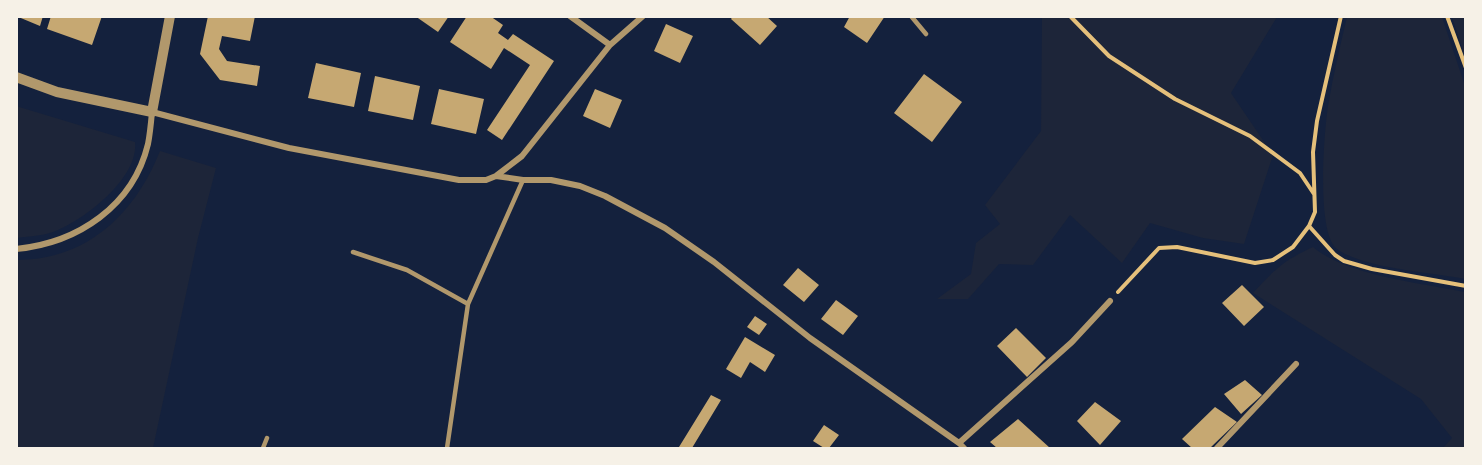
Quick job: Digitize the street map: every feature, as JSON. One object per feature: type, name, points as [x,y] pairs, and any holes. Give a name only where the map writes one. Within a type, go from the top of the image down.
[{"type":"street","points":[[16,249],[35,247],[72,236],[99,219],[117,203],[134,179],[148,143],[170,16]]},
{"type":"street","points":[[570,16],[610,45]]},
{"type":"street","points":[[16,77],[57,92],[152,112],[289,148],[419,173],[475,181],[486,180],[496,176],[522,156],[610,45],[643,16]]},
{"type":"street","points":[[496,176],[523,180],[551,180],[580,186],[605,196],[666,228],[714,262],[810,338],[962,446],[1072,342],[1110,301]]},
{"type":"street","points":[[1217,448],[1296,364]]},
{"type":"lane","points":[[911,16],[926,34]]},
{"type":"lane","points":[[447,448],[468,304],[523,180]]},
{"type":"lane","points":[[354,252],[407,270],[468,304]]},
{"type":"lane","points":[[263,448],[267,438]]},
{"type":"path","points":[[1070,16],[1109,56],[1175,99],[1250,136],[1300,173],[1315,195]]},
{"type":"path","points":[[1110,301],[1159,248],[1177,247],[1255,263],[1273,260],[1293,247],[1315,212],[1313,152],[1317,121],[1341,16]]},
{"type":"path","points":[[1448,16],[1466,68]]},
{"type":"path","points":[[1308,226],[1335,255],[1344,261],[1372,269],[1466,286]]},
{"type":"shaded area","points":[[1042,17],[1277,17],[1231,93],[1273,155],[1244,244],[1203,238],[1150,223],[1122,263],[1070,215],[1033,265],[999,264],[968,299],[937,299],[971,274],[976,243],[1000,224],[985,205],[1041,131]]},
{"type":"shaded area","points":[[1347,17],[1442,17],[1465,86],[1465,279],[1364,261],[1337,249],[1330,240],[1326,224],[1323,182],[1326,119]]},
{"type":"shaded area","points":[[1452,17],[1465,17],[1465,57]]},
{"type":"shaded area","points":[[16,106],[135,142],[134,155],[129,169],[109,195],[96,206],[58,230],[43,235],[17,238]]},
{"type":"shaded area","points":[[160,151],[216,168],[198,238],[153,448],[17,448],[17,260],[42,258],[65,252],[105,229],[137,195]]},
{"type":"shaded area","points":[[1313,247],[1328,257],[1365,272],[1465,292],[1465,448],[1443,448],[1452,438],[1421,399],[1253,293],[1280,266]]},
{"type":"building","points":[[16,16],[43,16],[40,26]]},
{"type":"building","points":[[51,16],[102,16],[92,45],[47,29]]},
{"type":"building","points":[[208,16],[255,16],[250,41],[222,36],[219,49],[227,61],[260,66],[257,86],[220,80],[200,54]]},
{"type":"building","points":[[415,16],[449,16],[438,32]]},
{"type":"building","points":[[467,16],[490,16],[503,25],[498,33],[508,40],[513,34],[554,61],[502,140],[487,130],[530,65],[504,48],[491,69],[450,42]]},
{"type":"building","points":[[733,16],[766,16],[777,26],[760,45],[731,19]]},
{"type":"building","points":[[850,16],[885,16],[867,43],[844,27]]},
{"type":"building","points":[[666,24],[693,36],[680,63],[654,51]]},
{"type":"building","points":[[316,63],[361,73],[354,107],[308,98]]},
{"type":"building","points":[[924,74],[962,102],[932,142],[894,113]]},
{"type":"building","points":[[375,76],[420,86],[413,120],[368,111]]},
{"type":"building","points":[[439,89],[484,99],[476,134],[431,124]]},
{"type":"building","points":[[595,89],[622,100],[610,128],[583,116]]},
{"type":"building","points":[[798,268],[819,285],[804,302],[783,285]]},
{"type":"building","points":[[1242,285],[1264,307],[1244,326],[1222,303]]},
{"type":"building","points":[[836,300],[858,316],[843,335],[821,319]]},
{"type":"building","points":[[755,316],[767,324],[759,335],[747,327]]},
{"type":"building","points":[[1016,328],[1046,358],[1027,377],[997,346]]},
{"type":"building","points":[[745,337],[775,355],[765,372],[750,362],[741,378],[726,369]]},
{"type":"building","points":[[1245,380],[1262,395],[1241,414],[1224,394]]},
{"type":"building","points":[[711,395],[721,400],[692,448],[679,447]]},
{"type":"building","points":[[1095,402],[1121,421],[1100,445],[1077,421]]},
{"type":"building","points":[[1215,407],[1237,422],[1210,448],[1192,448],[1182,439]]},
{"type":"building","points":[[1018,419],[1050,448],[997,448],[990,442]]},
{"type":"building","points":[[824,425],[839,435],[829,448],[824,448],[813,441]]}]
